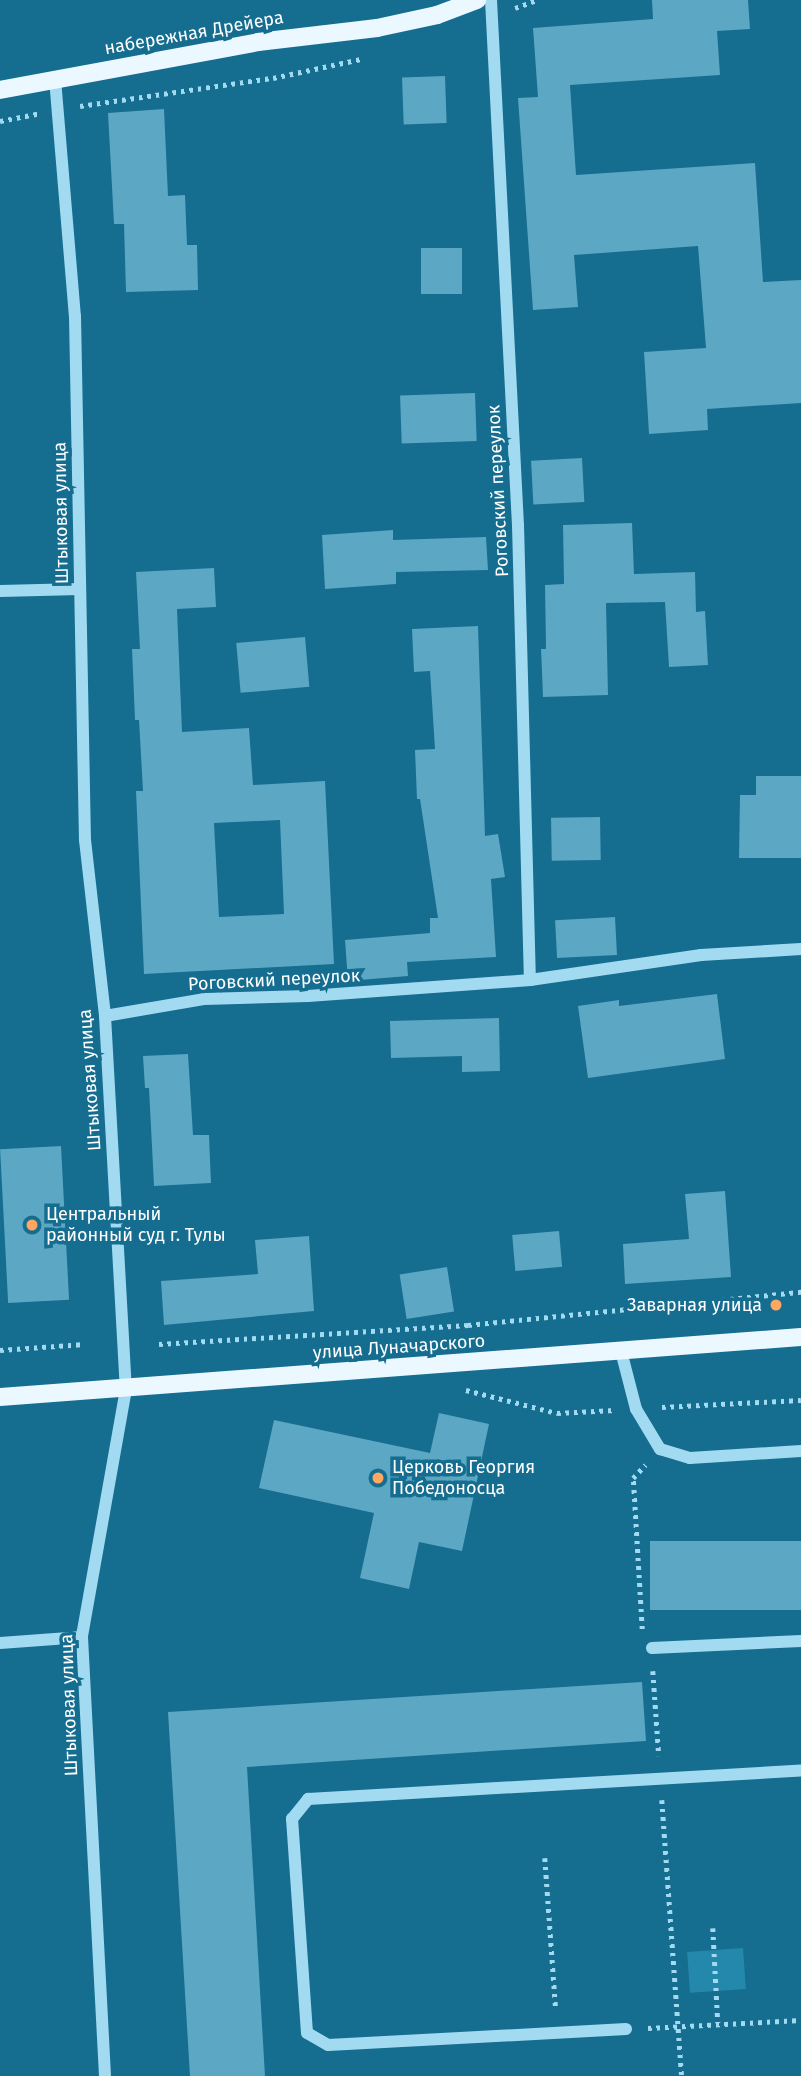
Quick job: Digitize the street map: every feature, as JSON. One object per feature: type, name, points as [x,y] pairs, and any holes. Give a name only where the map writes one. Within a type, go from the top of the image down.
[{"type":"main road","name":"набережная Дрейера","points":[[0,90],[258,42],[377,28],[437,15],[477,0]]},
{"type":"main road","name":"улица Луначарского","points":[[0,1397],[126,1390],[801,1337]]},
{"type":"street","name":"Роговский переулок","points":[[491,0],[518,525],[530,980]]},
{"type":"street","name":"Штыковая улица","points":[[55,79],[75,316],[85,840],[104,1016],[126,1390],[82,1637],[104,2076]]},
{"type":"street","points":[[0,591],[80,589]]},
{"type":"street","name":"Роговский переулок","points":[[104,1016],[204,999],[308,996],[530,980],[701,955],[801,949]]},
{"type":"street","points":[[621,1351],[636,1409],[660,1449],[690,1458],[801,1451]]},
{"type":"street","points":[[0,1643],[82,1637]]},
{"type":"street","points":[[652,1648],[801,1641]]},
{"type":"street","points":[[626,2029],[328,2045],[307,2033],[292,1819],[308,1799],[801,1771]]},
{"type":"path","points":[[491,18],[537,0]]},
{"type":"path","points":[[0,121],[273,78],[373,55]]},
{"type":"path","points":[[159,1344],[468,1325],[801,1292]]},
{"type":"path","points":[[0,1350],[85,1344]]},
{"type":"path","points":[[452,1391],[466,1390],[557,1413],[801,1400]]},
{"type":"path","points":[[660,1449],[633,1478],[641,1627],[652,1648],[676,2026],[682,2076]]},
{"type":"path","points":[[545,1858],[557,2033]]},
{"type":"path","points":[[713,1928],[718,2024]]},
{"type":"path","points":[[626,2029],[801,2020]]},
{"type":"shaded area","points":[[743,1948],[746,1989],[690,1993],[687,1952]]},
{"type":"building","points":[[652,0],[748,0],[750,29],[717,31],[720,75],[570,85],[576,175],[755,163],[763,282],[801,280],[801,403],[707,409],[708,430],[649,434],[644,352],[706,348],[698,246],[574,255],[578,307],[533,310],[518,98],[538,97],[533,28],[653,19]]},
{"type":"building","points":[[445,76],[447,123],[404,124],[402,78]]},
{"type":"building","points":[[164,109],[168,196],[185,195],[187,245],[197,245],[198,290],[126,292],[124,224],[114,224],[108,113]]},
{"type":"building","points":[[421,248],[462,248],[462,294],[421,294]]},
{"type":"building","points":[[475,393],[477,441],[402,444],[400,396]]},
{"type":"building","points":[[582,458],[584,502],[533,505],[531,461]]},
{"type":"building","points":[[632,523],[634,574],[695,572],[696,612],[705,611],[708,665],[669,667],[665,602],[606,603],[608,695],[543,697],[541,649],[546,649],[545,585],[564,584],[563,525]]},
{"type":"building","points":[[393,530],[393,540],[486,537],[488,570],[396,572],[396,584],[325,589],[322,535]]},
{"type":"building","points":[[214,568],[216,607],[177,609],[182,732],[249,728],[253,785],[325,781],[334,964],[144,974],[136,791],[143,791],[139,720],[135,720],[132,649],[140,649],[136,572]],"holes":[[[280,820],[284,914],[219,917],[214,823]]]},
{"type":"building","points":[[478,626],[485,836],[498,834],[505,877],[491,879],[496,957],[407,962],[408,976],[348,981],[345,940],[430,933],[430,918],[438,918],[420,799],[417,799],[415,750],[435,749],[430,671],[414,672],[412,629]]},
{"type":"building","points":[[305,637],[309,687],[241,693],[236,643]]},
{"type":"building","points":[[756,776],[801,776],[801,858],[739,858],[740,795],[756,795]]},
{"type":"building","points":[[600,817],[601,860],[552,861],[551,818]]},
{"type":"building","points":[[615,917],[617,955],[557,958],[555,920]]},
{"type":"building","points":[[717,994],[725,1059],[588,1078],[578,1006],[619,1000],[619,1006]]},
{"type":"building","points":[[499,1018],[500,1071],[462,1072],[462,1056],[391,1058],[390,1021]]},
{"type":"building","points":[[188,1054],[193,1135],[209,1135],[211,1183],[154,1186],[149,1088],[145,1088],[143,1056]]},
{"type":"building","name":"Центральный районный суд г. Тулы","points":[[61,1146],[69,1300],[8,1303],[0,1149]]},
{"type":"building","points":[[725,1191],[731,1277],[625,1284],[623,1244],[689,1239],[685,1194]]},
{"type":"building","points":[[559,1231],[562,1267],[515,1271],[512,1235]]},
{"type":"building","points":[[309,1236],[314,1311],[164,1325],[161,1281],[258,1274],[255,1240]]},
{"type":"building","points":[[447,1267],[454,1311],[407,1319],[400,1275]]},
{"type":"building","points":[[439,1413],[489,1424],[462,1551],[419,1542],[409,1589],[360,1578],[374,1513],[259,1488],[274,1420],[430,1453]]},
{"type":"building","points":[[650,1541],[801,1541],[801,1610],[650,1610]]},
{"type":"building","points":[[642,1682],[646,1741],[247,1767],[265,2076],[190,2076],[168,1712]]},
{"type":"place","name":"Центральный районный суд г. Тулы","points":[[32,1225]]},
{"type":"place","name":"Заварная улица","points":[[776,1305]]},
{"type":"place","name":"Церковь Георгия Победоносца","points":[[378,1478]]}]
